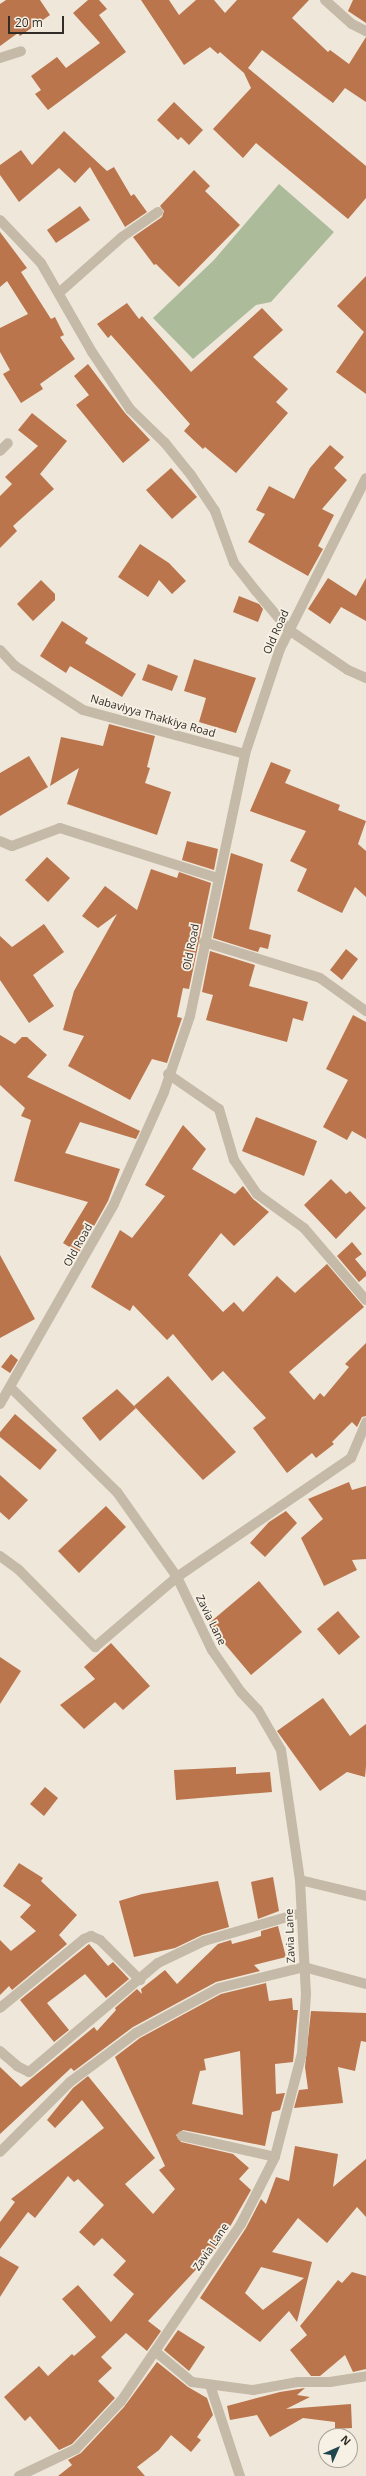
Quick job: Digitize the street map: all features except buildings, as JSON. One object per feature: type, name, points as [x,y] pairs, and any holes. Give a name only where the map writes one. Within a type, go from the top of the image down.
[{"type":"street","points":[[325,0],[352,24],[366,31]]},
{"type":"street","points":[[0,58],[21,51]]},
{"type":"street","points":[[60,292],[122,237],[158,212]]},
{"type":"street","points":[[0,220],[41,263],[60,292],[92,352],[130,409],[165,443],[191,475],[215,511],[234,562],[289,630],[348,670],[366,678]]},
{"type":"street","points":[[0,451],[8,443]]},
{"type":"street","name":"Old Road","points":[[0,1404],[114,1204],[164,1092],[168,1074],[190,1016],[204,942],[245,754],[280,649],[364,484]]},
{"type":"street","name":"Nabaviyya Thakkiya Road","points":[[0,650],[15,666],[83,710],[245,754]]},
{"type":"street","points":[[0,841],[12,846],[60,828],[218,878]]},
{"type":"street","points":[[204,942],[320,978],[366,1011]]},
{"type":"street","points":[[168,1074],[219,1109],[234,1160],[257,1194],[304,1228],[366,1300]]},
{"type":"street","name":"Zavia Lane","points":[[10,1388],[117,1492],[177,1578],[212,1650],[241,1692],[258,1710],[281,1750],[300,1880],[306,1994],[302,2054],[275,2156],[241,2224],[156,2352],[121,2401],[76,2449],[19,2476]]},
{"type":"street","points":[[0,1556],[18,1569],[95,1647],[177,1578],[351,1458],[366,1422]]},
{"type":"street","points":[[300,1880],[366,1896]]},
{"type":"street","points":[[0,2051],[17,2066],[28,2072],[140,1980],[158,1963],[204,1941],[301,1913]]},
{"type":"street","points":[[0,2008],[84,1939],[91,1936],[100,1940],[140,1980]]},
{"type":"street","points":[[0,2152],[70,2082],[136,2033],[219,1988],[304,1967],[366,1984]]},
{"type":"street","points":[[182,2136],[275,2156]]},
{"type":"street","points":[[156,2352],[192,2382],[253,2390],[298,2382],[330,2382],[366,2376]]},
{"type":"street","points":[[210,2385],[240,2476]]},
{"type":"green space","points":[[279,184],[334,232],[271,302],[256,305],[193,359],[153,318],[214,260]]}]
